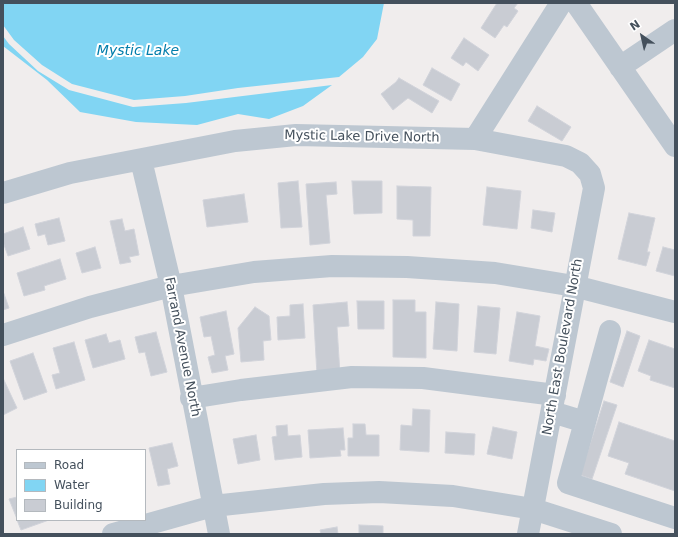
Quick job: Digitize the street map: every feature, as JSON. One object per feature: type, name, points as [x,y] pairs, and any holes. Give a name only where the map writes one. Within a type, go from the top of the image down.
[{"type":"street","points":[[476,139],[562,3]]},
{"type":"street","points":[[576,3],[675,146]]},
{"type":"street","points":[[620,67],[675,30]]},
{"type":"street","name":"Mystic Lake Drive North","points":[[3,193],[70,174],[235,140],[296,135],[476,139],[566,156],[580,163]]},
{"type":"street","name":"Farrand Avenue North","points":[[141,160],[171,286],[191,398],[219,534]]},
{"type":"street","name":"North East Boulevard North","points":[[528,534],[574,286],[594,188],[590,174],[580,163]]},
{"type":"street","points":[[3,335],[90,307],[171,286],[254,272],[332,266],[407,267],[494,273],[574,286],[675,312]]},
{"type":"street","points":[[610,331],[568,483],[675,518]]},
{"type":"street","points":[[191,398],[241,390],[352,377],[423,378],[553,403],[585,422]]},
{"type":"street","points":[[113,534],[213,506],[324,494],[380,492],[453,496],[533,509],[611,534]]},
{"type":"water","name":"Mystic Lake","points":[[3,3],[384,3],[377,39],[363,57],[339,77],[238,88],[185,96],[134,100],[72,84],[42,65],[14,40],[3,25]]},
{"type":"water","points":[[3,36],[9,44],[38,71],[69,90],[133,107],[186,103],[332,85],[303,106],[269,119],[238,114],[197,125],[136,122],[80,112],[47,80],[3,46]]},
{"type":"building","points":[[497,3],[518,3],[514,8],[518,11],[507,27],[504,25],[495,38],[481,28]]},
{"type":"building","points":[[464,38],[489,55],[478,71],[466,62],[463,66],[451,58]]},
{"type":"building","points":[[432,68],[460,84],[451,101],[423,85]]},
{"type":"building","points":[[399,78],[439,101],[432,113],[408,98],[393,110],[381,94]]},
{"type":"building","points":[[537,106],[571,127],[562,141],[528,121]]},
{"type":"building","points":[[298,181],[302,227],[281,228],[278,183]]},
{"type":"building","points":[[352,181],[382,181],[382,213],[354,214]]},
{"type":"building","points":[[336,182],[337,194],[326,195],[330,243],[310,245],[306,184]]},
{"type":"building","points":[[397,186],[431,187],[430,236],[413,236],[413,220],[397,219]]},
{"type":"building","points":[[487,187],[521,191],[517,229],[483,225]]},
{"type":"building","points":[[244,194],[248,222],[207,227],[203,200]]},
{"type":"building","points":[[533,210],[555,213],[552,232],[531,228]]},
{"type":"building","points":[[629,213],[655,218],[647,252],[650,252],[646,266],[618,259]]},
{"type":"building","points":[[59,218],[65,241],[48,245],[45,234],[38,236],[35,224]]},
{"type":"building","points":[[122,219],[125,231],[134,229],[139,255],[129,257],[131,262],[120,264],[110,221]]},
{"type":"building","points":[[23,227],[30,249],[8,256],[3,242],[3,234]]},
{"type":"building","points":[[95,247],[101,268],[82,273],[76,253]]},
{"type":"building","points":[[663,247],[675,250],[675,276],[656,271]]},
{"type":"building","points":[[60,259],[66,279],[44,286],[45,290],[24,296],[17,273]]},
{"type":"building","points":[[3,291],[9,308],[3,310]]},
{"type":"building","points":[[393,300],[415,300],[415,312],[426,312],[426,358],[393,357]]},
{"type":"building","points":[[357,301],[384,301],[384,329],[358,329]]},
{"type":"building","points":[[347,302],[349,326],[337,327],[340,374],[317,375],[313,305]]},
{"type":"building","points":[[436,302],[459,304],[457,351],[433,349]]},
{"type":"building","points":[[303,304],[305,338],[278,340],[277,317],[290,316],[290,305]]},
{"type":"building","points":[[478,306],[500,308],[496,354],[474,352]]},
{"type":"building","points":[[255,307],[269,316],[271,340],[263,341],[264,360],[241,362],[238,328]]},
{"type":"building","points":[[226,311],[234,354],[225,356],[228,370],[212,373],[208,357],[215,355],[211,336],[204,337],[200,317]]},
{"type":"building","points":[[517,312],[540,316],[535,346],[549,349],[546,361],[534,359],[533,365],[509,361]]},
{"type":"building","points":[[627,331],[640,336],[623,387],[610,382]]},
{"type":"building","points":[[156,332],[167,372],[151,376],[145,352],[139,353],[135,337]]},
{"type":"building","points":[[106,334],[109,343],[120,340],[125,359],[93,368],[85,340]]},
{"type":"building","points":[[649,340],[675,349],[675,388],[650,380],[651,376],[638,371]]},
{"type":"building","points":[[74,342],[85,380],[56,389],[52,375],[60,373],[53,348]]},
{"type":"building","points":[[33,353],[47,392],[24,400],[10,361]]},
{"type":"building","points":[[3,378],[17,408],[3,415]]},
{"type":"building","points":[[604,401],[617,405],[592,479],[580,475]]},
{"type":"building","points":[[413,409],[430,410],[429,452],[400,450],[401,425],[412,426]]},
{"type":"building","points":[[619,422],[675,441],[675,491],[625,474],[629,463],[608,456]]},
{"type":"building","points":[[353,424],[365,424],[366,435],[379,435],[379,456],[348,456],[348,438],[353,438]]},
{"type":"building","points":[[287,425],[288,436],[300,435],[302,457],[275,460],[272,437],[277,436],[276,426]]},
{"type":"building","points":[[493,427],[517,432],[512,459],[487,454]]},
{"type":"building","points":[[343,428],[345,450],[340,450],[341,456],[310,458],[308,430]]},
{"type":"building","points":[[446,432],[475,434],[474,455],[445,453]]},
{"type":"building","points":[[256,435],[260,460],[238,464],[233,439]]},
{"type":"building","points":[[172,443],[178,466],[167,469],[170,484],[158,486],[149,448]]},
{"type":"building","points":[[16,497],[16,516],[9,499]]},
{"type":"building","points":[[17,521],[46,521],[21,530]]},
{"type":"building","points":[[359,525],[383,526],[383,534],[359,534]]},
{"type":"building","points":[[337,527],[338,534],[321,534],[320,530]]}]
